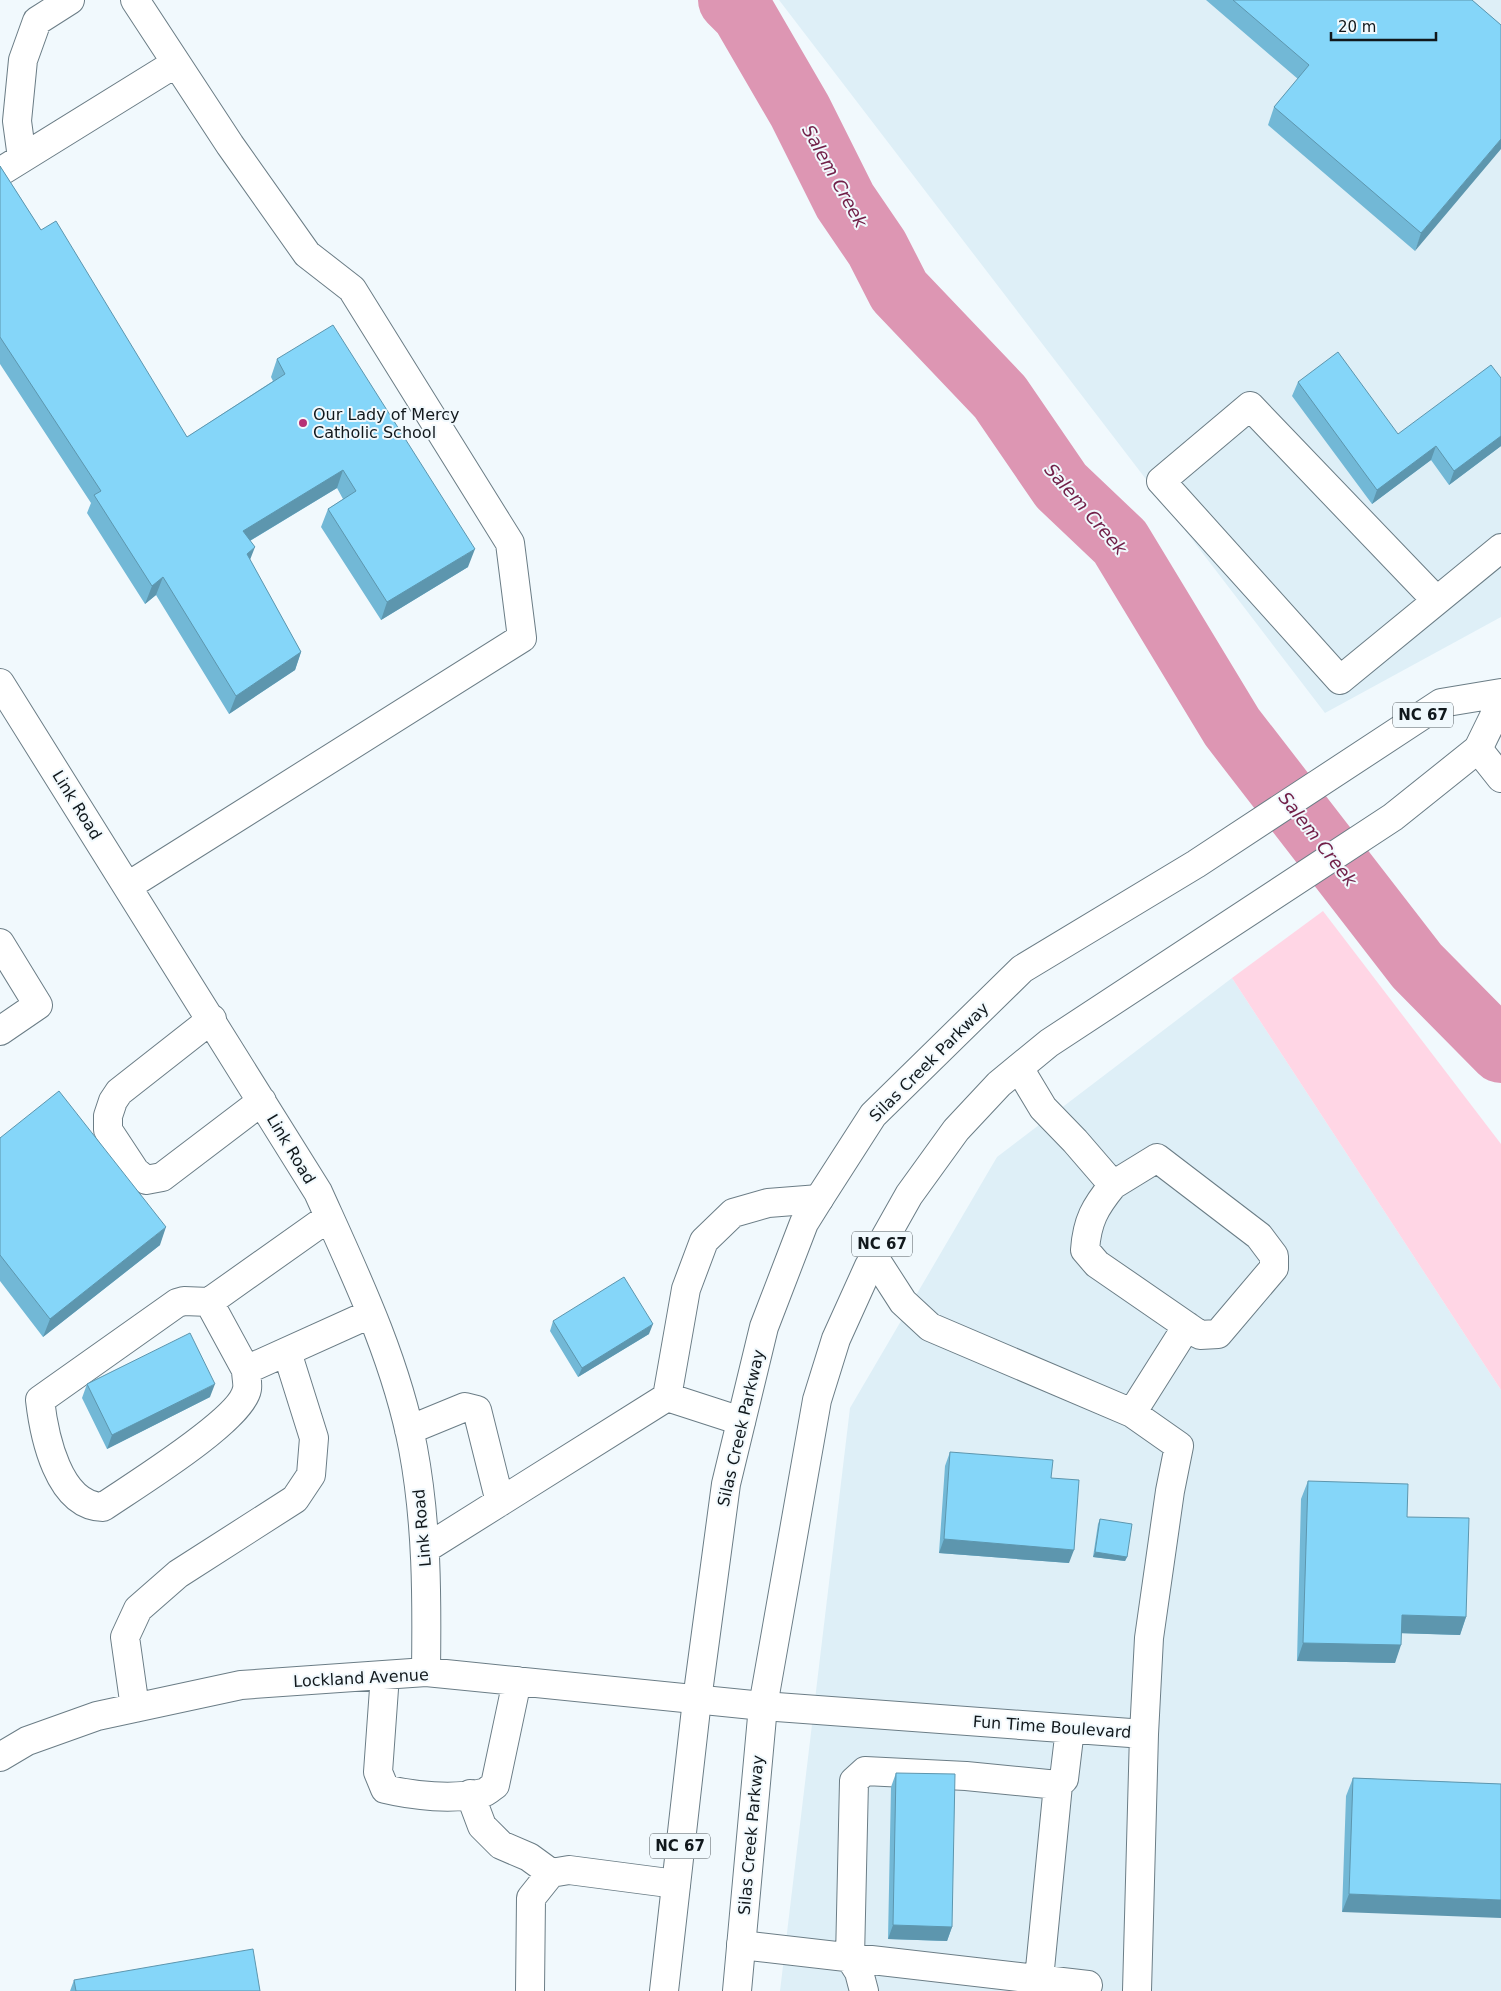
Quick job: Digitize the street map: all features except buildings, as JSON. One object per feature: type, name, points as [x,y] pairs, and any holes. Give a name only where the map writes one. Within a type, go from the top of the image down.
[{"type":"main road","points":[[11,165],[23,60],[37,21],[70,0]]},
{"type":"main road","points":[[128,886],[522,638],[510,543],[352,289],[307,254],[135,0]]},
{"type":"main road","points":[[11,165],[176,63]]},
{"type":"main road","points":[[1435,600],[1250,406],[1162,481],[1340,680],[1435,600],[1501,548]]},
{"type":"main road","name":"Link Road","points":[[0,683],[318,1192],[354,1272],[397,1386],[409,1430],[424,1528],[426,1672]]},
{"type":"main road","name":"Silas Creek Parkway","points":[[664,1991],[697,1700],[726,1484],[764,1327],[804,1223],[819,1199],[874,1115],[1022,969],[1196,864],[1441,703],[1501,693]]},
{"type":"main road","name":"Silas Creek Parkway","points":[[737,1991],[763,1706],[817,1400],[836,1339],[874,1257],[910,1195],[956,1130],[999,1084],[1049,1043],[1393,817],[1478,748],[1501,702]]},
{"type":"main road","points":[[1478,748],[1501,778]]},
{"type":"main road","points":[[0,943],[38,1005],[0,1031]]},
{"type":"main road","points":[[212,1020],[119,1092],[108,1116],[108,1130],[135,1171],[146,1180],[155,1179],[162,1177],[262,1101]]},
{"type":"main road","points":[[1019,1068],[1043,1108],[1113,1185]]},
{"type":"main road","points":[[1157,1158],[1259,1236],[1274,1256],[1274,1268],[1218,1334],[1200,1335],[1098,1264],[1085,1250],[1087,1227],[1100,1200],[1113,1185],[1157,1158]]},
{"type":"main road","points":[[425,1549],[667,1397],[686,1288],[704,1241],[733,1214],[768,1204],[819,1199]]},
{"type":"main road","points":[[209,1302],[246,1370],[247,1390],[242,1401],[216,1428],[103,1507],[94,1507],[62,1480],[50,1455],[40,1400],[177,1303],[184,1301],[209,1302],[329,1217]]},
{"type":"main road","points":[[874,1257],[904,1302],[930,1327],[1132,1413],[1179,1446],[1170,1491],[1149,1638],[1144,1734]]},
{"type":"main road","points":[[246,1370],[370,1314]]},
{"type":"main road","points":[[1132,1413],[1187,1326]]},
{"type":"main road","points":[[135,1708],[125,1636],[138,1610],[178,1574],[295,1499],[311,1475],[314,1438],[287,1352]]},
{"type":"main road","points":[[667,1397],[741,1420]]},
{"type":"main road","points":[[409,1430],[466,1407],[477,1410],[500,1502]]},
{"type":"main road","name":"Lockland Avenue","points":[[0,1757],[27,1741],[97,1716],[242,1685],[426,1672],[763,1706]]},
{"type":"main road","points":[[385,1675],[378,1772],[385,1789],[406,1794],[484,1793],[495,1784],[517,1681]]},
{"type":"main road","name":"Fun Time Boulevard","points":[[763,1706],[1144,1734],[1137,1991]]},
{"type":"main road","points":[[1039,1979],[1058,1785],[1064,1779],[1070,1729]]},
{"type":"main road","points":[[864,1991],[859,1972],[850,1958],[854,1781],[866,1772],[966,1776],[1058,1785]]},
{"type":"main road","points":[[470,1794],[482,1826],[501,1845],[529,1857],[551,1873]]},
{"type":"main road","points":[[530,1991],[531,1898],[551,1873],[569,1870],[676,1884]]},
{"type":"main road","points":[[741,1946],[1088,1985]]},
{"type":"shaded area","points":[[779,0],[1501,0],[1501,617],[1325,713]]},
{"type":"shaded area","points":[[1323,911],[1501,1144],[1501,1390],[1232,978]]},
{"type":"shaded area","points":[[1232,978],[1501,1390],[1501,1991],[780,1991],[850,1408],[997,1157]]},
{"type":"waterway","name":"Salem Creek","points":[[730,0],[743,13],[800,111],[845,201],[877,248],[899,291],[1000,397],[1061,486],[1120,542],[1232,727],[1417,966],[1501,1051]]},
{"type":"place","name":"Our Lady of Mercy Catholic School","points":[[303,423]]}]
